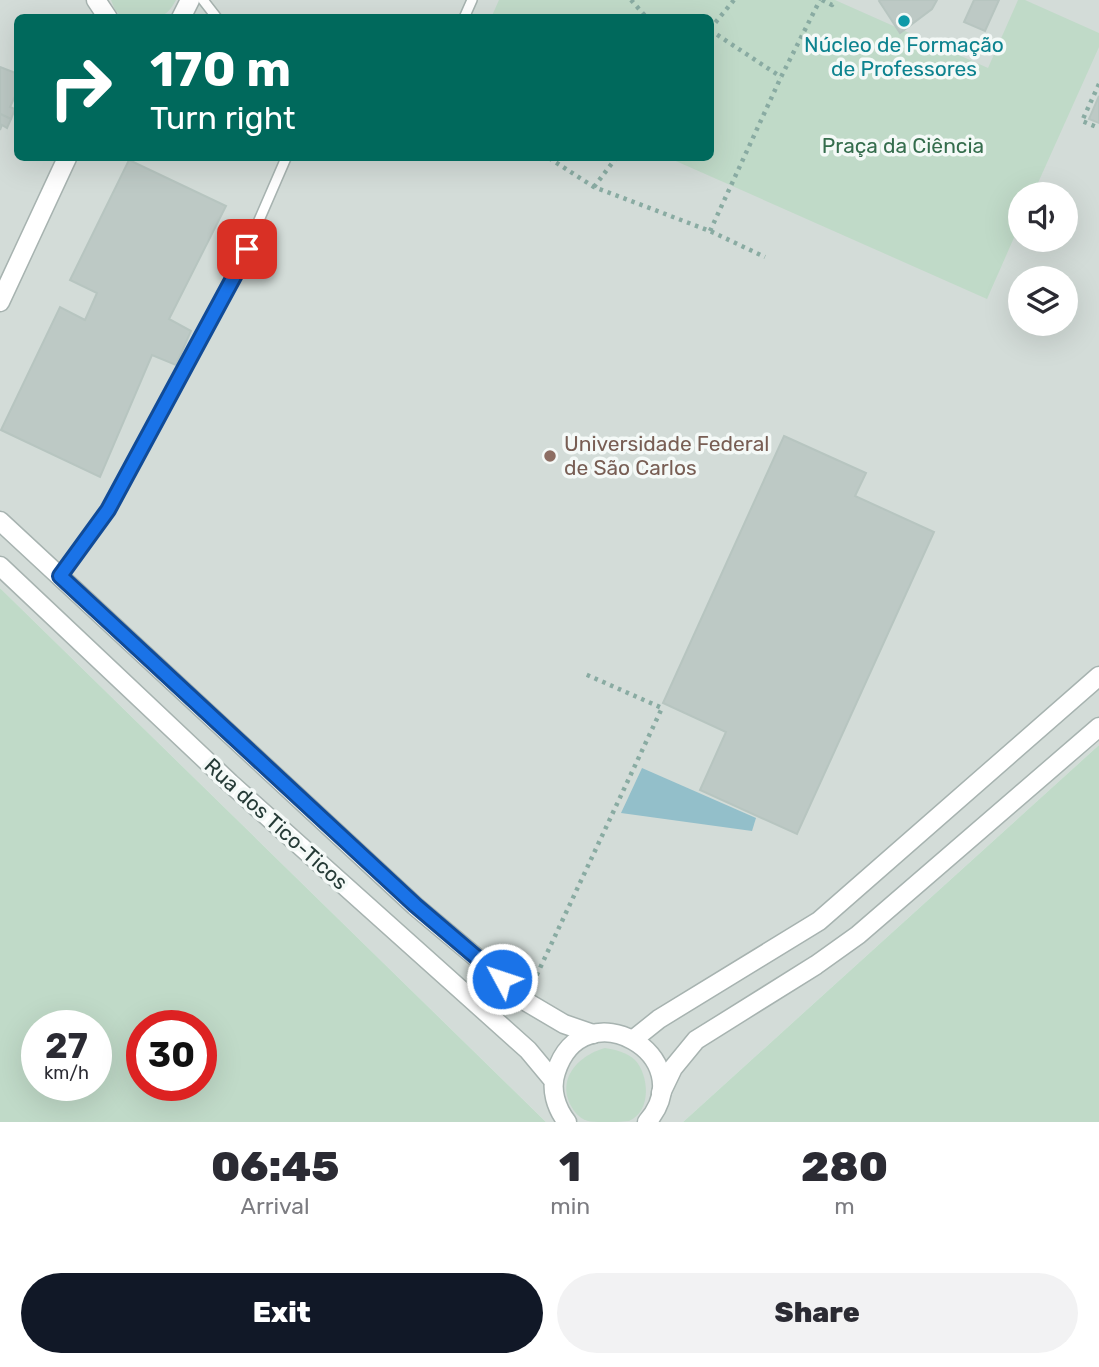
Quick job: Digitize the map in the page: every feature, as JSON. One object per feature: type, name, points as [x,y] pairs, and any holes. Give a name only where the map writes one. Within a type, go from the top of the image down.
[{"type":"street","points":[[0,302],[66,161]]},
{"type":"street","name":"Rua dos Tico-Ticos","points":[[0,521],[404,896],[502,979],[525,1002],[564,1024],[593,1034],[614,1032],[634,1039]]},
{"type":"street","name":"Rua dos Tico-Ticos","points":[[0,566],[230,783],[528,1050],[553,1080]]},
{"type":"street","points":[[661,1093],[660,1071],[650,1052],[634,1039],[659,1019],[819,921],[1099,676]]},
{"type":"street","points":[[647,1122],[655,1113],[673,1068],[696,1041],[816,965],[858,935],[1099,727]]},
{"type":"street","points":[[567,1122],[555,1101],[553,1080],[560,1060],[574,1044],[593,1034]]},
{"type":"lane","points":[[60,576],[108,510],[237,271],[285,161]]},
{"type":"path","points":[[631,0],[643,14]]},
{"type":"path","points":[[714,25],[734,0]]},
{"type":"path","points":[[710,231],[781,77],[821,0],[832,5],[834,0]]},
{"type":"path","points":[[714,33],[781,77]]},
{"type":"path","points":[[1099,84],[1082,121],[1099,128]]},
{"type":"path","points":[[554,161],[594,187],[710,231],[765,257]]},
{"type":"path","points":[[594,187],[614,161]]},
{"type":"path","points":[[525,1002],[662,708],[585,674]]},
{"type":"shaded area","name":"Universidade Federal de São Carlos","points":[[0,0],[1099,0],[1099,745],[683,1122],[546,1122],[0,588]]},
{"type":"green space","points":[[111,0],[176,0],[164,14],[119,14]]},
{"type":"green space","name":"Praça da Ciência","points":[[499,0],[835,0],[988,68],[1018,0],[1025,0],[1099,33],[1099,47],[1038,182],[1008,182],[1008,251],[987,299],[676,161],[714,161],[714,14],[493,14]]},
{"type":"green space","points":[[0,588],[546,1122],[0,1122]]},
{"type":"green space","points":[[1099,745],[1099,1122],[683,1122]]},
{"type":"green space","points":[[605,1048],[632,1057],[643,1074],[645,1101],[642,1109],[629,1121],[587,1121],[575,1112],[569,1101],[566,1091],[571,1072],[585,1057]]},
{"type":"water","points":[[642,768],[756,818],[752,831],[621,813]]},
{"type":"building","name":"Núcleo de Formação de Professores","points":[[880,0],[937,0],[932,9],[900,33]]},
{"type":"building","name":"Núcleo de Formação de Professores","points":[[974,0],[999,0],[985,31],[964,22]]},
{"type":"building","points":[[0,67],[14,72],[14,98],[10,107],[14,112],[11,119],[0,114]]},
{"type":"building","points":[[1099,96],[1099,123],[1089,119]]},
{"type":"building","points":[[0,114],[11,119],[7,128],[2,125],[0,130]]},
{"type":"building","points":[[129,161],[226,206],[169,319],[191,331],[176,365],[152,355],[100,477],[1,430],[60,307],[85,320],[97,293],[70,280]]},
{"type":"building","points":[[784,436],[866,473],[855,496],[934,532],[797,834],[700,790],[726,732],[663,703]]},
{"type":"place","name":"Núcleo de Formação de Professores","points":[[904,21]]},
{"type":"place","name":"Universidade Federal de São Carlos","points":[[550,456]]},
{"type":"route","points":[[247,249],[108,510],[60,576],[415,905],[502,979]]}]
